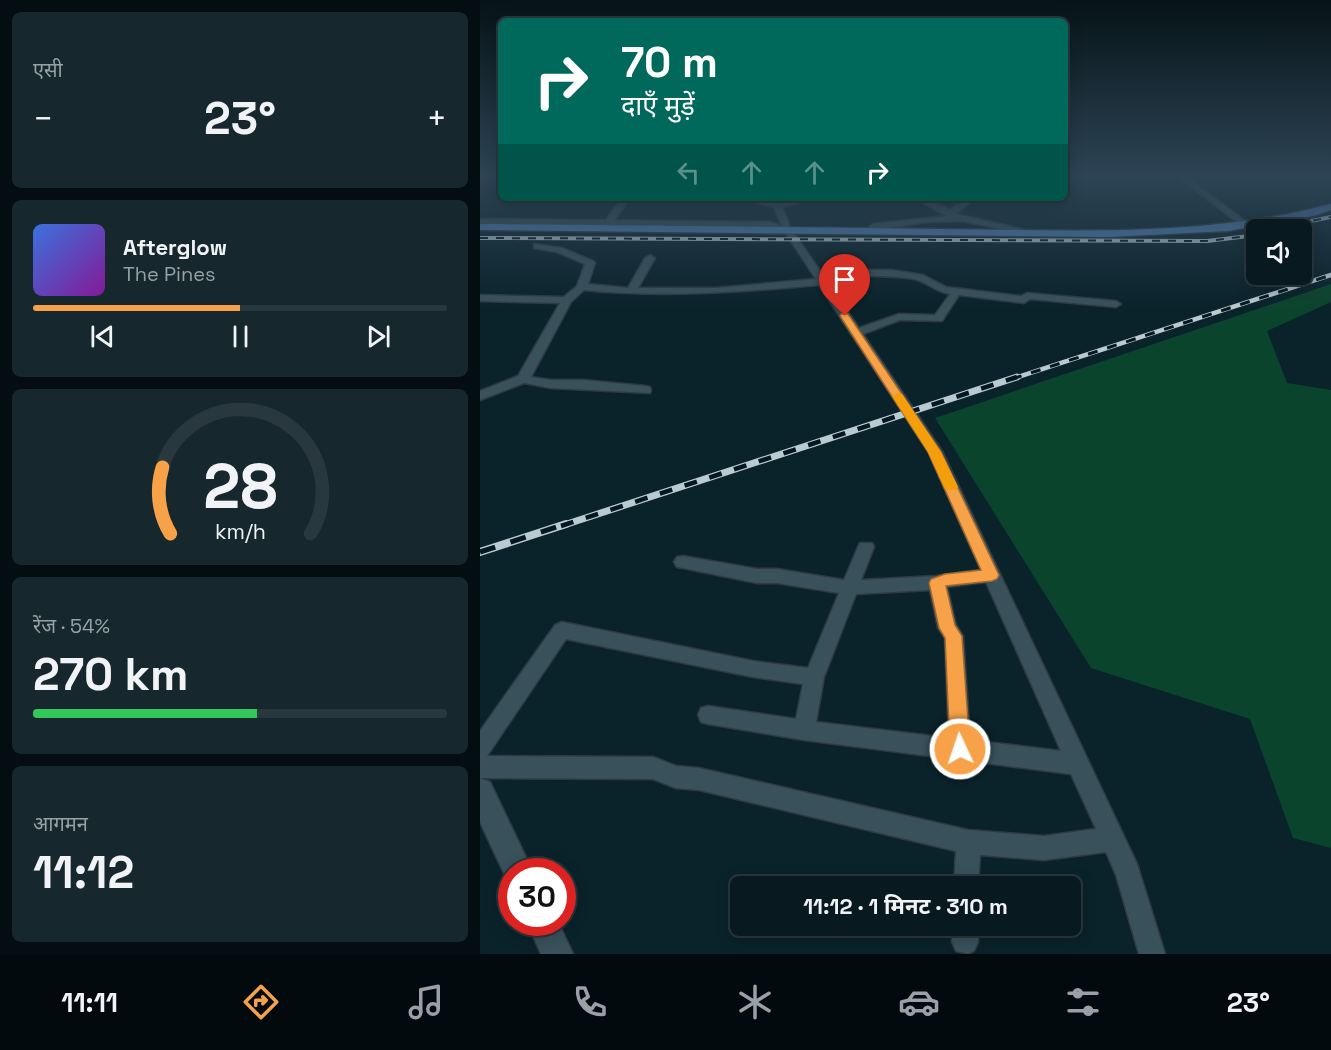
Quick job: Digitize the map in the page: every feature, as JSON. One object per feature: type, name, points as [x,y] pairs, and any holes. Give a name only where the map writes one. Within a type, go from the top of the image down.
[{"type":"main road","points":[[787,229],[873,227],[1020,230],[1156,229],[1250,220]]},
{"type":"main road","points":[[480,227],[787,229],[962,234],[1158,233],[1227,228],[1276,220]]},
{"type":"street","points":[[608,223],[611,220]]},
{"type":"street","points":[[783,220],[787,229],[935,452],[1128,873],[1152,954]]},
{"type":"street","points":[[873,227],[921,220]]},
{"type":"street","points":[[970,220],[1020,230]]},
{"type":"street","points":[[480,222],[770,225],[787,229]]},
{"type":"street","points":[[522,379],[567,300],[582,287],[590,263],[559,250],[537,246]]},
{"type":"street","points":[[631,291],[650,258]]},
{"type":"street","points":[[582,287],[631,291],[715,291],[822,282],[849,273],[891,273],[920,276],[943,290],[1024,300],[1027,296],[1116,304]]},
{"type":"street","points":[[856,333],[899,317],[938,319],[957,291]]},
{"type":"street","points":[[480,298],[567,300]]},
{"type":"street","points":[[480,396],[522,379],[551,384],[583,384],[645,390]]},
{"type":"street","points":[[804,730],[814,677],[866,547]]},
{"type":"street","points":[[683,562],[758,576],[777,576],[849,588],[937,583],[945,580],[992,575]]},
{"type":"street","points":[[937,583],[947,628],[954,636],[960,749]]},
{"type":"street","points":[[480,749],[562,630],[753,669],[814,677]]},
{"type":"street","points":[[708,715],[804,730],[1078,764]]},
{"type":"street","points":[[480,767],[653,768],[676,777],[699,779],[968,842],[1044,848],[1113,839]]},
{"type":"street","points":[[480,791],[511,858]]},
{"type":"street","points":[[966,876],[968,842]]},
{"type":"street","points":[[549,936],[557,954]]},
{"type":"green space","points":[[1331,284],[1331,302],[1267,331],[1287,383],[1331,390],[1331,848],[1293,838],[1250,719],[1091,668],[935,418]]},
{"type":"railway","points":[[1312,221],[1318,220]]},
{"type":"railway","points":[[480,238],[1207,241],[1246,236]]},
{"type":"railway","points":[[1012,379],[1331,275]]},
{"type":"railway","points":[[561,526],[1017,377]]},
{"type":"railway","points":[[480,552],[566,524]]},
{"type":"slow traffic","points":[[898,396],[935,452],[951,487]]},
{"type":"route","points":[[845,316],[935,452],[992,575],[945,580],[937,583],[947,628],[954,636],[960,749]]}]
